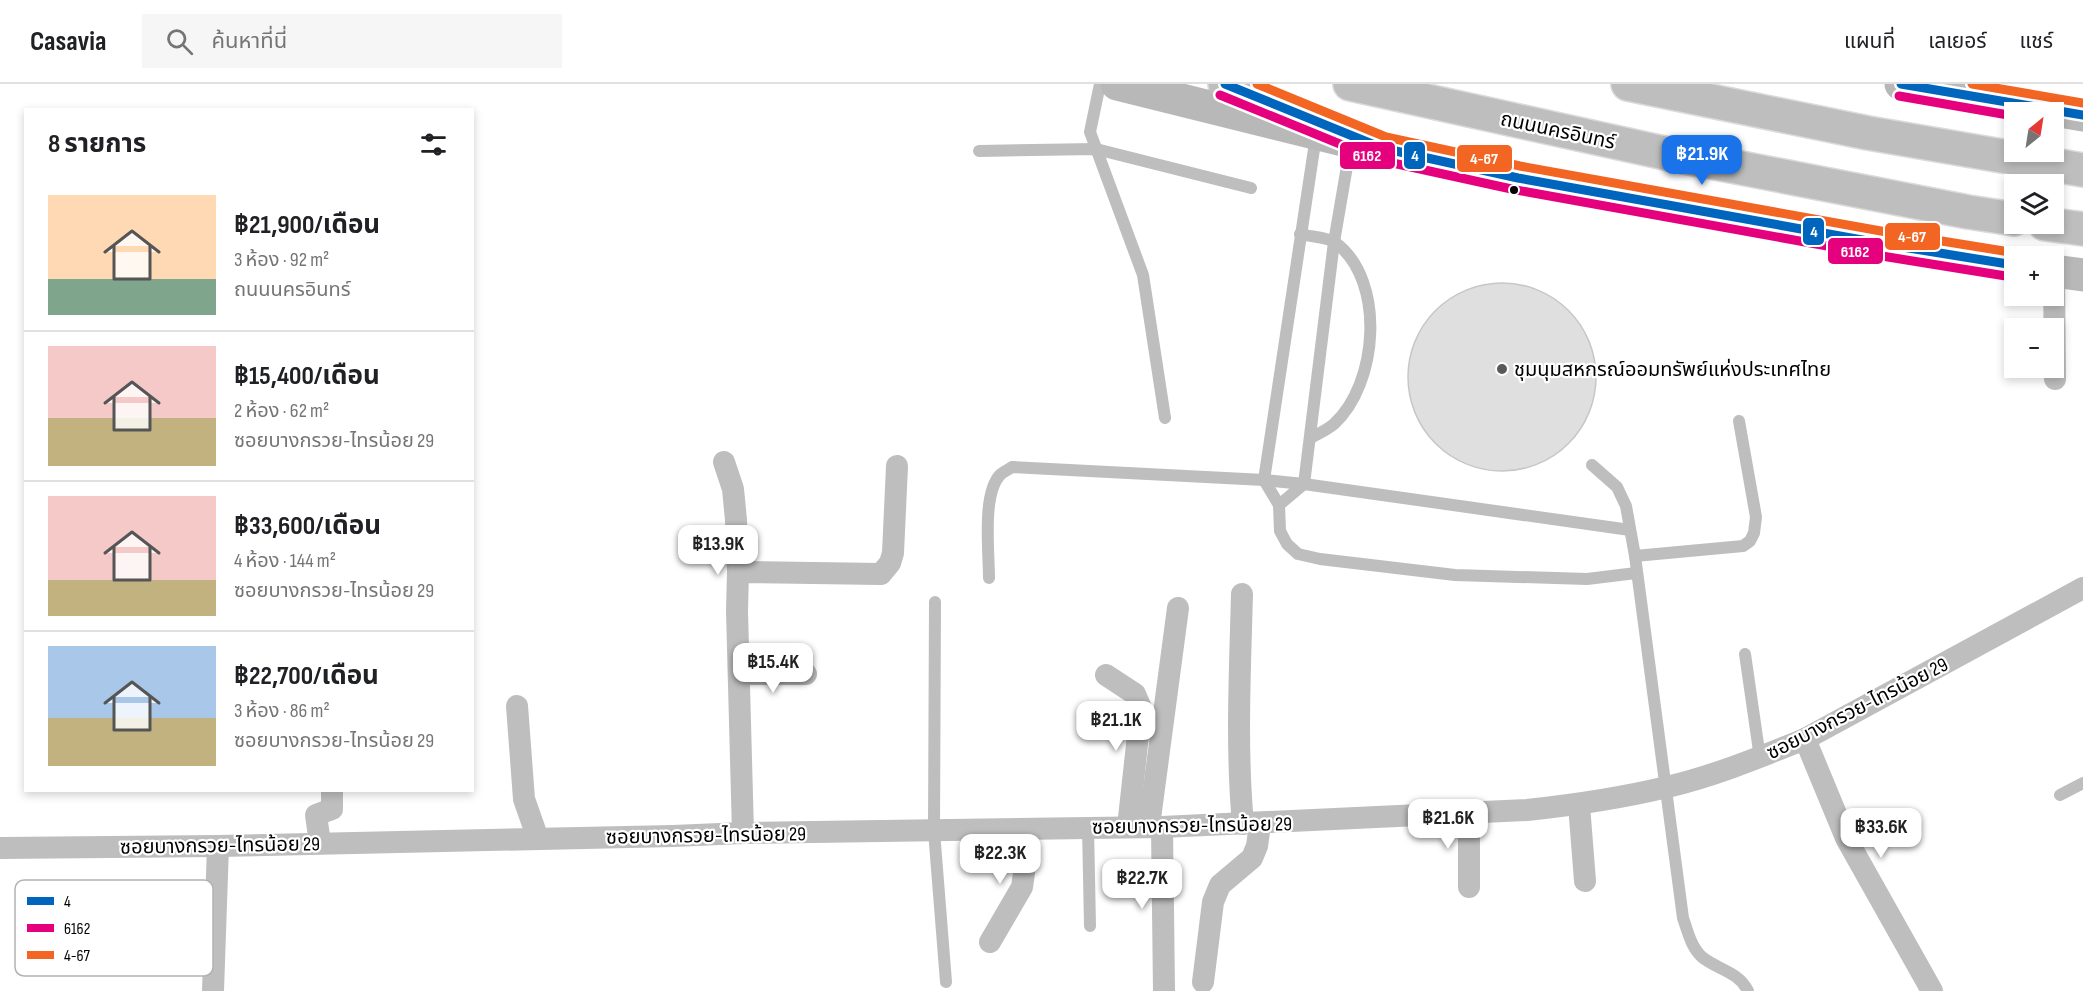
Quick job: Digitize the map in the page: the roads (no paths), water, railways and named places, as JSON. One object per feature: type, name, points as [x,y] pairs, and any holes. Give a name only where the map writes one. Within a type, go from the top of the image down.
[{"type":"main road","points":[[1117,84],[1366,145],[1518,178],[2004,263]]},
{"type":"main road","points":[[1225,84],[1366,145]]},
{"type":"main road","name":"ถนนนครอินทร์","points":[[1350,84],[1670,154],[2004,217]]},
{"type":"main road","points":[[1628,84],[1868,133],[2083,170]]},
{"type":"main road","points":[[1901,84],[2083,115]]},
{"type":"main road","points":[[2064,226],[2083,229]]},
{"type":"main road","points":[[2064,272],[2083,275]]},
{"type":"street","points":[[2054,306],[2055,379]]},
{"type":"street","points":[[724,462],[733,489],[736,520],[743,833]]},
{"type":"street","points":[[738,572],[881,574],[890,563],[893,553],[897,466]]},
{"type":"street","name":"ซอยบางกรวย-ไทรน้อย 29","points":[[0,848],[218,846],[743,833],[1146,827],[1469,813],[1579,805],[1667,787],[1760,758],[1805,739],[2083,588]]},
{"type":"street","points":[[1203,982],[1209,924],[1213,903],[1220,885],[1252,858],[1257,846],[1239,787],[1242,594]]},
{"type":"street","points":[[1146,827],[1178,608]]},
{"type":"street","points":[[740,674],[806,674]]},
{"type":"street","points":[[1106,675],[1135,694],[1141,708],[1146,827],[1164,991]]},
{"type":"street","points":[[518,706],[524,799],[538,839]]},
{"type":"street","points":[[1805,739],[1846,838],[1932,991]]},
{"type":"street","points":[[320,843],[316,815],[332,809],[332,792]]},
{"type":"street","points":[[1579,805],[1585,881]]},
{"type":"street","points":[[1469,813],[1469,887]]},
{"type":"street","points":[[990,942],[1022,887],[1024,873],[1021,829]]},
{"type":"street","points":[[213,991],[218,846]]},
{"type":"lane","points":[[1100,84],[1090,132],[1143,275],[1165,418]]},
{"type":"lane","points":[[1316,133],[1264,480],[1279,505],[1280,531],[1287,544],[1298,554],[1320,559],[1455,575],[1587,579],[1636,573]]},
{"type":"lane","points":[[1279,505],[1304,484],[1334,242],[1366,145]]},
{"type":"lane","points":[[979,151],[1096,149],[1251,188]]},
{"type":"lane","points":[[1300,234],[1334,242],[1351,258],[1360,274],[1367,299],[1370,332],[1369,357],[1359,387],[1333,425],[1310,438]]},
{"type":"lane","points":[[1635,556],[1723,549],[1743,546],[1750,541],[1754,532],[1755,517],[1739,421]]},
{"type":"lane","points":[[1592,465],[1617,488],[1626,506],[1667,787],[1683,918],[1691,943],[1703,957],[1737,976],[1748,991]]},
{"type":"lane","points":[[988,578],[989,500],[993,486],[1000,475],[1012,467],[1304,484],[1630,530]]},
{"type":"lane","points":[[935,602],[934,831],[946,982]]},
{"type":"lane","points":[[1745,654],[1760,758]]},
{"type":"lane","points":[[2060,795],[2083,783]]},
{"type":"lane","points":[[1088,827],[1090,926]]},
{"type":"place","name":"ชุมนุมสหกรณ์ออมทรัพย์แห่งประเทศไทย","points":[[1502,369]]}]
